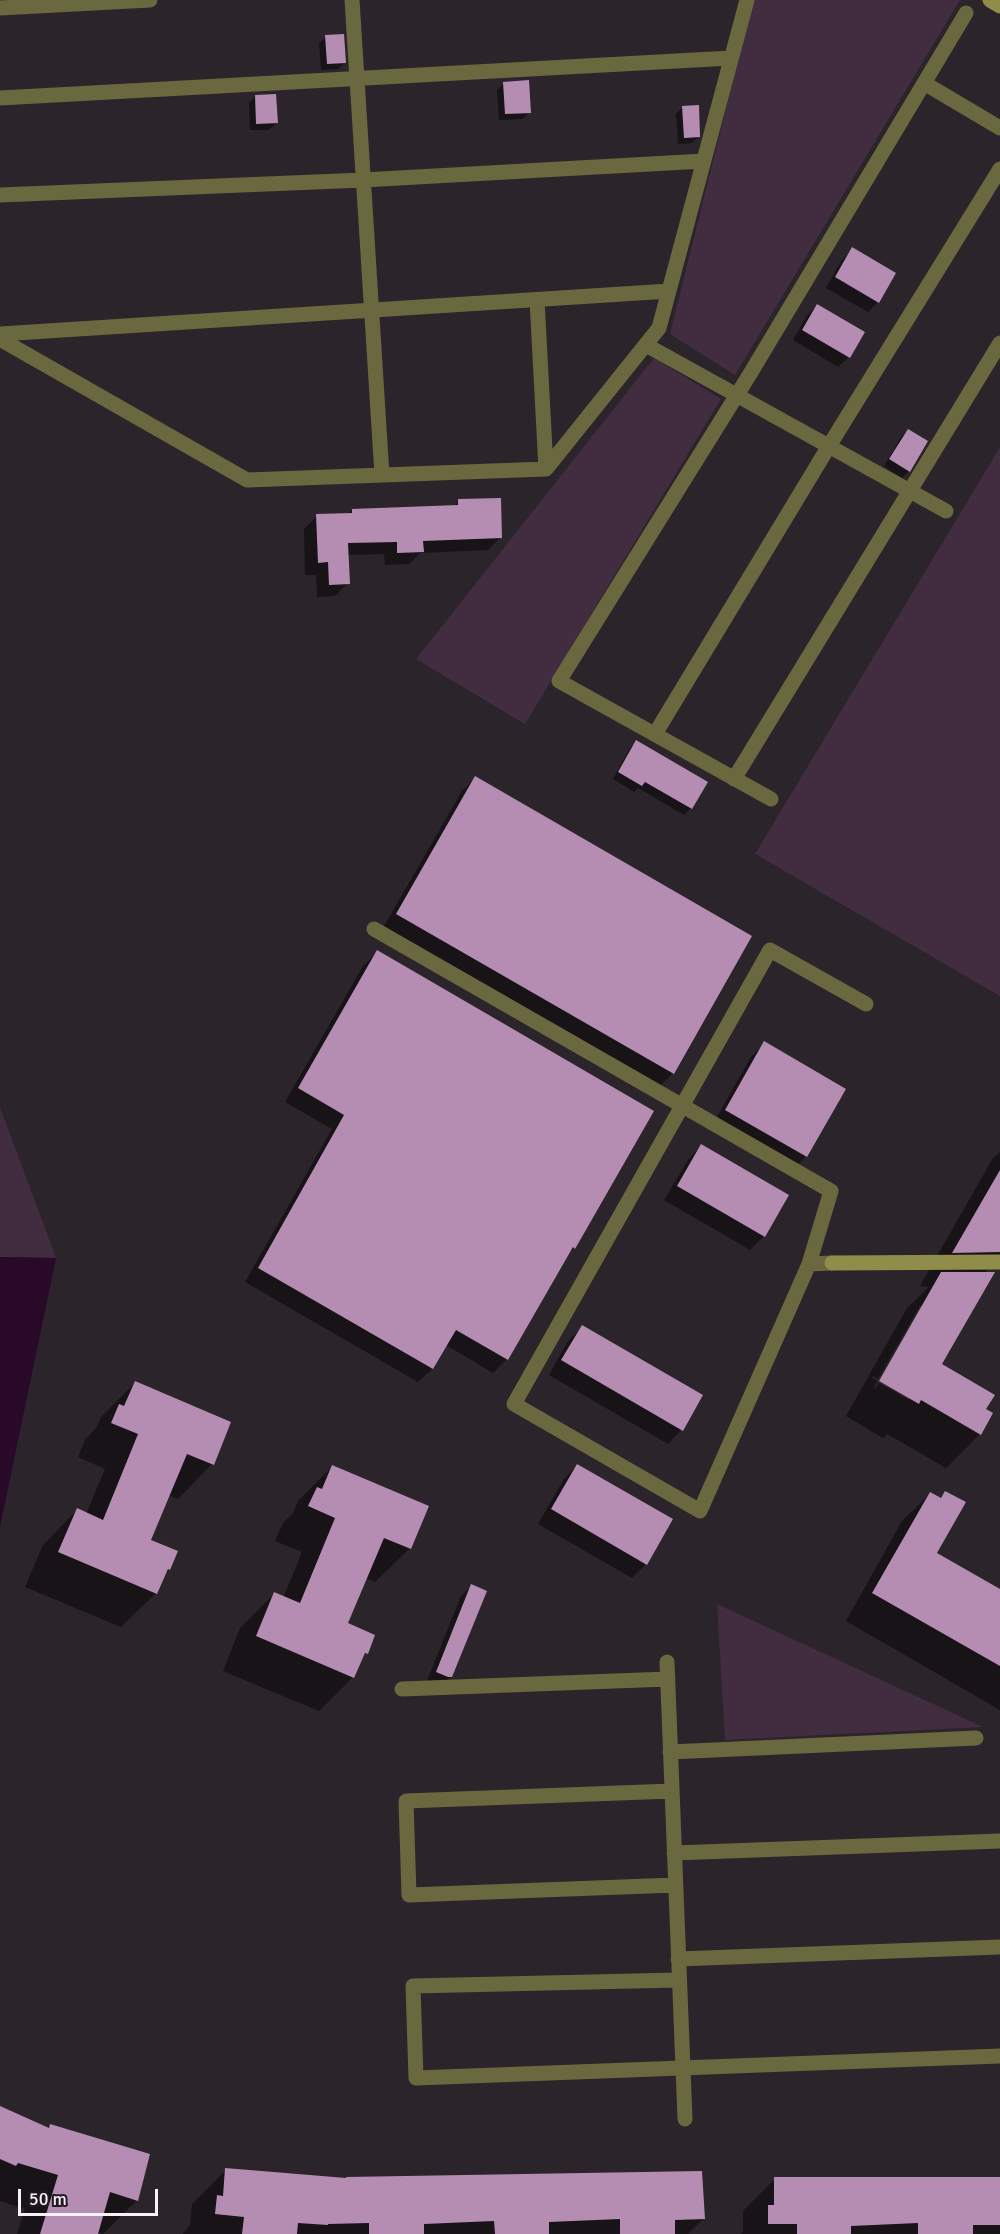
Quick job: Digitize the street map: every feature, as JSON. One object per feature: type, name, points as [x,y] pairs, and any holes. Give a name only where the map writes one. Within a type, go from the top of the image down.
[{"type":"street","points":[[0,8],[150,0]]},
{"type":"street","points":[[352,0],[382,475]]},
{"type":"street","points":[[0,337],[247,480],[546,469],[659,328],[747,0]]},
{"type":"street","points":[[990,0],[1000,6]]},
{"type":"street","points":[[771,799],[559,681],[737,395],[966,13]]},
{"type":"street","points":[[0,99],[731,58]]},
{"type":"street","points":[[924,83],[1000,128]]},
{"type":"street","points":[[0,195],[363,180],[704,161]]},
{"type":"street","points":[[655,735],[829,446],[1000,169]]},
{"type":"street","points":[[0,337],[669,291]]},
{"type":"street","points":[[537,300],[546,469]]},
{"type":"street","points":[[734,778],[1000,343]]},
{"type":"street","points":[[646,345],[945,511]]},
{"type":"street","points":[[374,929],[682,1106],[831,1191],[809,1264],[700,1511],[514,1404],[682,1106],[770,950],[866,1004]]},
{"type":"street","points":[[809,1264],[1000,1262]]},
{"type":"street","points":[[667,1662],[685,2119]]},
{"type":"street","points":[[402,1689],[668,1679]]},
{"type":"street","points":[[670,1752],[976,1738]]},
{"type":"street","points":[[672,1791],[406,1801],[410,1895],[675,1885]]},
{"type":"street","points":[[674,1853],[1000,1841]]},
{"type":"street","points":[[678,1959],[1000,1947]]},
{"type":"street","points":[[678,1980],[413,1986],[417,2078],[1000,2056]]},
{"type":"shaded area","points":[[753,0],[960,0],[735,375],[670,334]]},
{"type":"shaded area","points":[[654,358],[721,399],[525,724],[416,659]]},
{"type":"shaded area","points":[[1000,447],[1000,996],[755,854]]},
{"type":"shaded area","points":[[0,1107],[56,1258],[0,1257]]},
{"type":"shaded area","points":[[0,1257],[56,1258],[0,1527]]},
{"type":"shaded area","points":[[717,1604],[983,1727],[725,1740]]},
{"type":"building","points":[[344,34],[346,63],[327,64],[325,35]]},
{"type":"building","points":[[529,80],[531,113],[505,114],[503,82]]},
{"type":"building","points":[[276,94],[278,123],[256,124],[255,95]]},
{"type":"building","points":[[699,105],[700,137],[684,138],[682,106]]},
{"type":"building","points":[[852,247],[896,273],[879,303],[835,277]]},
{"type":"building","points":[[817,304],[865,332],[850,358],[802,330]]},
{"type":"building","points":[[908,429],[928,441],[910,472],[889,459]]},
{"type":"building","points":[[501,498],[502,538],[423,541],[424,552],[397,553],[397,542],[348,543],[350,584],[329,585],[328,562],[318,563],[316,514],[352,513],[352,509],[458,505],[458,499]]},
{"type":"building","points":[[636,740],[708,782],[692,809],[645,782],[642,786],[618,772]]},
{"type":"building","points":[[475,776],[752,936],[674,1074],[396,914]]},
{"type":"building","points":[[377,950],[654,1111],[508,1360],[456,1330],[433,1369],[258,1268],[344,1115],[298,1088]]},
{"type":"building","points":[[764,1041],[846,1089],[807,1157],[725,1110]]},
{"type":"building","points":[[701,1144],[789,1195],[765,1237],[677,1186]]},
{"type":"building","points":[[1000,1170],[1000,1252],[952,1253]]},
{"type":"building","points":[[941,1272],[995,1272],[942,1364],[995,1395],[986,1409],[993,1413],[981,1435],[921,1400],[919,1404],[879,1381]]},
{"type":"building","points":[[582,1325],[703,1395],[683,1431],[561,1360]]},
{"type":"building","points":[[135,1381],[231,1422],[214,1465],[187,1454],[151,1540],[178,1551],[157,1594],[58,1552],[77,1508],[103,1520],[138,1434],[111,1423],[119,1404],[124,1406]]},
{"type":"building","points":[[577,1464],[673,1519],[647,1565],[551,1509]]},
{"type":"building","points":[[332,1465],[429,1506],[411,1549],[384,1538],[348,1623],[375,1635],[368,1654],[365,1653],[354,1678],[256,1636],[274,1592],[300,1603],[335,1518],[308,1506],[317,1487],[322,1489]]},
{"type":"building","points":[[945,1491],[966,1502],[937,1553],[1000,1589],[1000,1666],[872,1593],[930,1492],[941,1498]]},
{"type":"building","points":[[471,1584],[487,1591],[452,1677],[448,1677],[436,1672]]},
{"type":"building","points":[[0,2106],[49,2128],[50,2124],[150,2154],[138,2201],[110,2192],[98,2234],[40,2234],[58,2175],[18,2163],[16,2166],[0,2159]]},
{"type":"building","points":[[225,2168],[346,2178],[702,2171],[705,2219],[675,2220],[675,2234],[620,2234],[620,2219],[549,2222],[549,2234],[495,2234],[494,2221],[424,2224],[424,2234],[369,2234],[369,2223],[328,2225],[298,2223],[297,2234],[242,2234],[244,2217],[215,2214],[217,2195],[223,2196]]},
{"type":"building","points":[[774,2177],[1000,2177],[1000,2225],[973,2225],[973,2234],[918,2234],[918,2223],[851,2226],[851,2234],[797,2234],[797,2224],[768,2224],[768,2205],[774,2205]]}]
